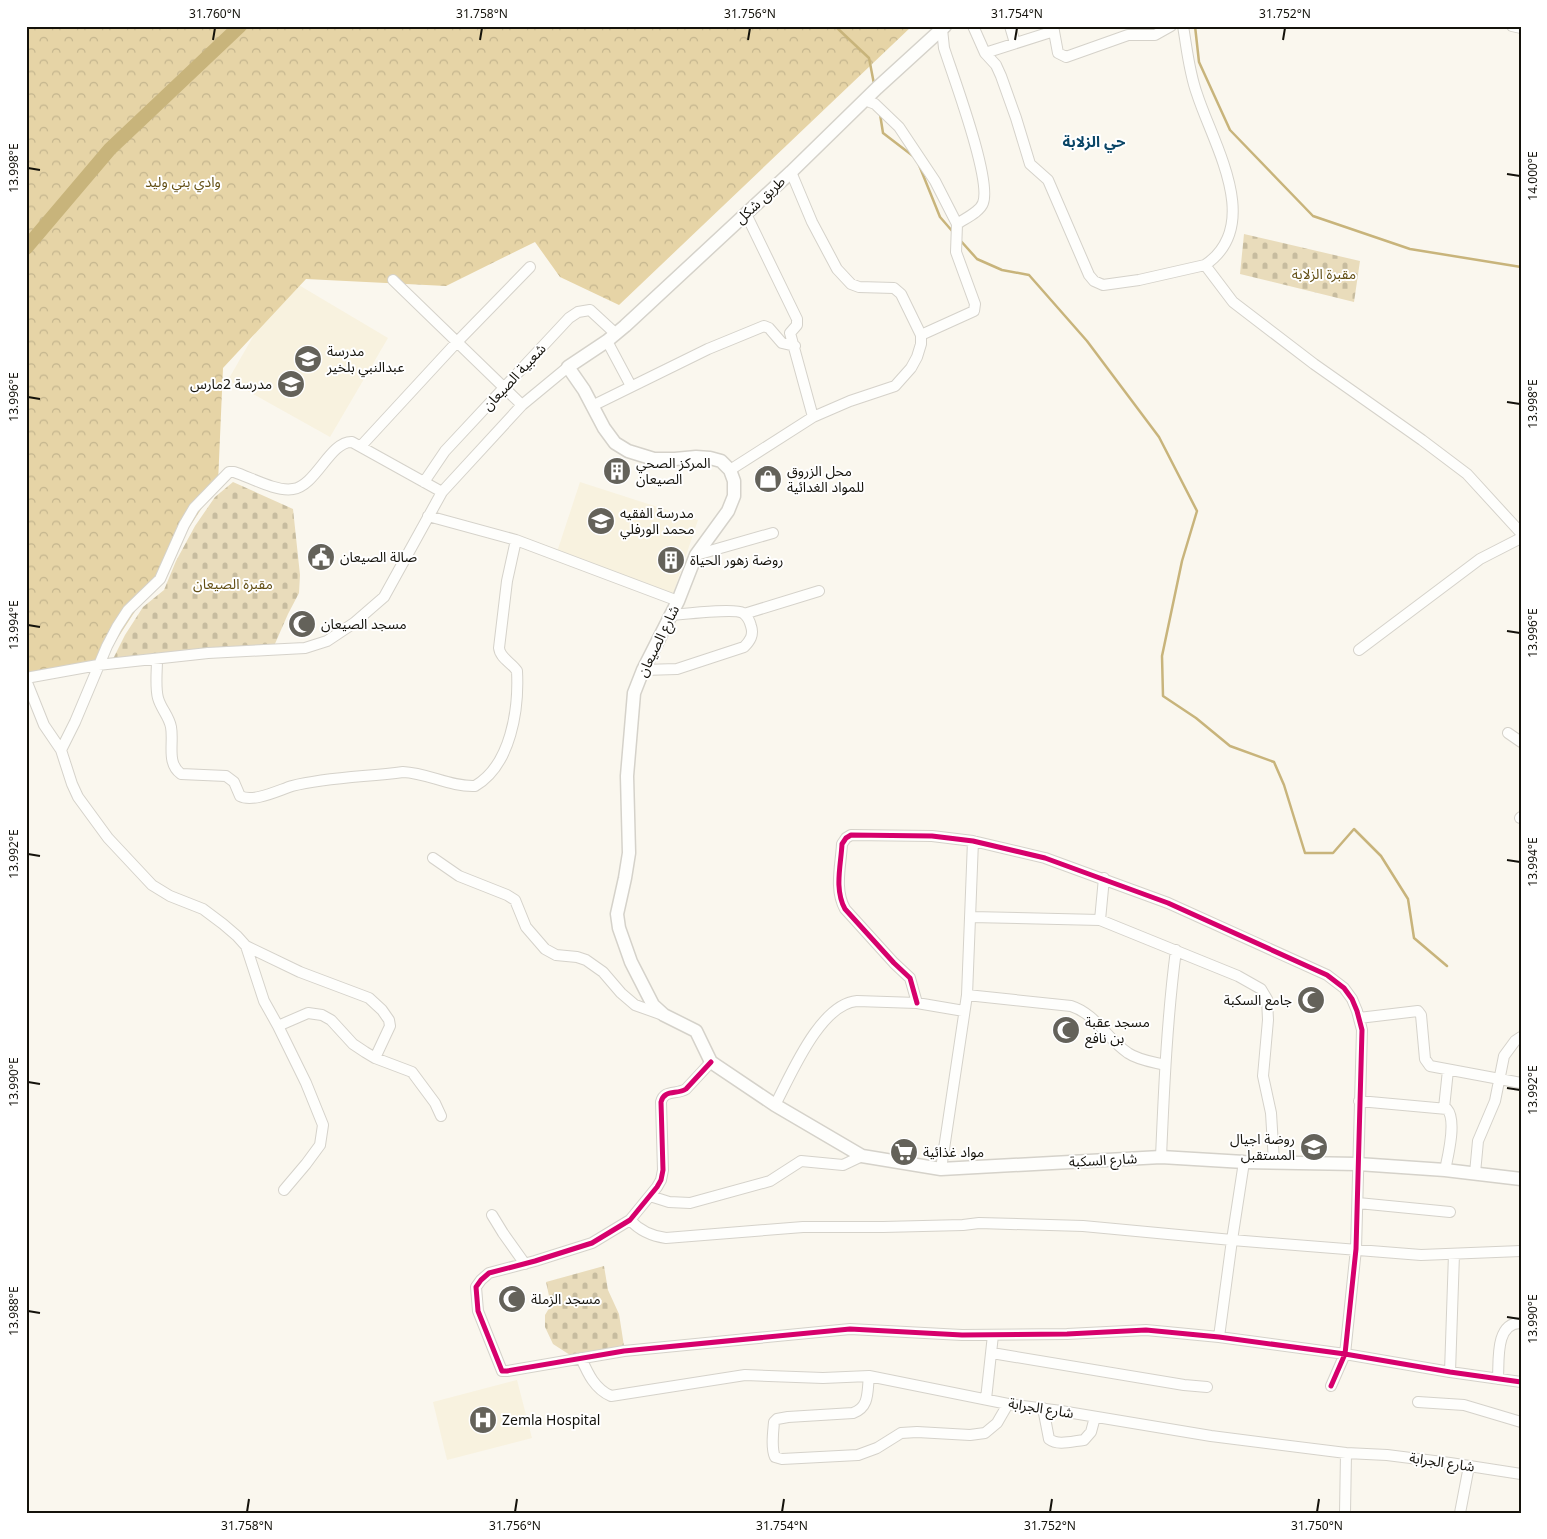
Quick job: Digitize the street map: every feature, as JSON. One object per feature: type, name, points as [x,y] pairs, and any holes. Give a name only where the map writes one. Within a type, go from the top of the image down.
[{"type":"main road","name":"طريق شكل","points":[[568,367],[612,337],[944,28]]},
{"type":"main road","points":[[568,367],[584,390],[614,443],[628,451],[654,459],[710,458],[721,461],[730,470]]},
{"type":"main road","name":"شارع الصيعان","points":[[711,1062],[696,1031],[664,1015],[653,1005],[631,962],[619,928],[617,914],[626,878],[629,853],[628,776],[634,693],[643,670],[672,615],[696,555],[728,510],[734,496],[734,481],[730,470]]},
{"type":"main road","name":"شارع السكبة","points":[[711,1062],[775,1105],[862,1156],[941,1169],[1161,1157],[1244,1162],[1358,1164],[1445,1170],[1521,1179]]},
{"type":"street","points":[[973,26],[986,53],[996,65],[1001,76],[1030,164],[1048,180],[1089,275],[1094,281],[1103,285],[1139,280],[1205,265],[1223,249],[1229,234],[1232,218],[1232,196],[1220,155],[1196,90],[1183,26]]},
{"type":"street","points":[[1010,26],[1015,43]]},
{"type":"street","points":[[986,53],[1053,29],[1058,53],[1066,57],[1128,35],[1155,35],[1171,26]]},
{"type":"street","points":[[1512,26],[1521,28]]},
{"type":"street","points":[[944,28],[944,48],[982,169],[984,194],[982,207],[957,224]]},
{"type":"street","points":[[865,100],[875,104],[900,127],[935,182],[957,224],[956,252],[975,304],[974,311],[921,335]]},
{"type":"street","points":[[730,470],[813,417],[850,401],[895,386],[911,368],[921,344],[921,335],[902,294],[894,288],[859,287],[851,284],[837,269],[812,222],[791,172]]},
{"type":"street","points":[[746,214],[797,319],[797,325],[790,333],[813,417]]},
{"type":"street","points":[[1205,265],[1233,302],[1314,364],[1467,474],[1521,533]]},
{"type":"street","points":[[360,446],[530,267]]},
{"type":"street","points":[[393,280],[522,406]]},
{"type":"street","name":"شعبية الصيعان","points":[[424,482],[445,451],[574,314],[590,310],[612,337]]},
{"type":"street","points":[[592,406],[708,349],[764,326],[769,328],[782,343],[795,346]]},
{"type":"street","points":[[612,337],[631,386]]},
{"type":"street","points":[[284,1190],[320,1145],[323,1125],[306,1083],[264,1001],[246,946],[224,924],[202,909],[170,896],[152,885],[108,838],[75,791],[61,750],[44,725],[26,679],[98,665],[208,653],[304,648],[327,641],[354,623],[384,597],[394,582],[442,492],[522,406],[568,367]]},
{"type":"street","points":[[61,750],[107,646],[128,610],[163,574],[184,525],[194,508],[229,472],[233,471],[286,489],[294,489],[308,481],[342,444],[352,442],[442,492]]},
{"type":"street","points":[[428,516],[516,540],[678,601]]},
{"type":"street","points":[[696,555],[773,534]]},
{"type":"street","points":[[1359,650],[1480,559],[1521,538]]},
{"type":"street","points":[[157,659],[159,700],[170,719],[172,730],[171,758],[174,766],[181,774],[226,776],[234,782],[240,796],[249,798],[267,795],[316,780],[403,772],[416,773],[454,784],[475,786],[499,763],[506,749],[513,721],[518,671],[509,661],[501,656],[499,648],[507,581],[516,540]]},
{"type":"street","points":[[744,614],[819,591]]},
{"type":"street","points":[[643,670],[677,669],[744,647],[749,642],[752,631],[751,624],[744,614],[736,611],[672,615]]},
{"type":"street","points":[[1508,733],[1521,742]]},
{"type":"street","points":[[916,1003],[910,978],[845,909],[840,900],[842,844],[851,835],[932,836],[973,841],[1045,858],[1168,903],[1327,975],[1344,988],[1357,1011],[1362,1030],[1358,1203],[1356,1249],[1344,1354],[1331,1386]]},
{"type":"street","points":[[941,1169],[967,995],[973,841]]},
{"type":"street","points":[[433,858],[459,876],[515,900],[526,927],[545,949],[556,955],[586,960],[603,972],[621,993],[635,1005],[664,1015]]},
{"type":"street","points":[[1100,920],[1104,878]]},
{"type":"street","points":[[970,918],[1100,920],[1238,976],[1261,989],[1267,999],[1268,1020],[1263,1076],[1271,1113],[1274,1162]]},
{"type":"street","points":[[246,946],[300,972],[369,998],[382,1010],[389,1020],[390,1026],[375,1058]]},
{"type":"street","points":[[1161,1157],[1165,1065],[1176,950]]},
{"type":"street","points":[[967,995],[1071,1006],[1080,1009],[1088,1014],[1126,1052],[1138,1058],[1165,1065]]},
{"type":"street","points":[[775,1105],[817,1027],[833,1013],[852,1001],[916,1003],[964,1011]]},
{"type":"street","points":[[1359,1018],[1418,1011],[1421,1015],[1425,1059],[1434,1068],[1521,1083]]},
{"type":"street","points":[[278,1026],[308,1013],[322,1015],[331,1020],[353,1044],[375,1058],[412,1072],[435,1103],[441,1116]]},
{"type":"street","points":[[1475,1173],[1478,1142],[1495,1101],[1504,1056],[1515,1041],[1521,1037]]},
{"type":"street","points":[[711,1062],[682,1092],[666,1094],[663,1097],[663,1170],[661,1180],[630,1220],[592,1243],[489,1273],[480,1280],[476,1287],[478,1311],[502,1370],[507,1371],[624,1351],[850,1329],[962,1335],[1067,1334],[1146,1330],[1219,1337],[1344,1354],[1521,1382]]},
{"type":"street","points":[[1444,1108],[1448,1070]]},
{"type":"street","points":[[1359,1101],[1444,1108],[1449,1111],[1451,1116],[1451,1132],[1445,1170]]},
{"type":"street","points":[[650,1196],[669,1202],[690,1203],[770,1181],[801,1161],[843,1165],[862,1156]]},
{"type":"street","points":[[1219,1337],[1244,1162]]},
{"type":"street","points":[[1358,1203],[1450,1212]]},
{"type":"street","points":[[492,1214],[525,1264]]},
{"type":"street","points":[[630,1220],[639,1230],[657,1237],[666,1238],[803,1227],[883,1227],[979,1223],[1083,1226],[1421,1255],[1521,1251]]},
{"type":"street","points":[[1450,1372],[1454,1254]]},
{"type":"street","points":[[1498,1379],[1501,1340],[1504,1331],[1508,1325],[1521,1323]]},
{"type":"street","points":[[986,1399],[993,1334]]},
{"type":"street","points":[[992,1353],[1206,1386]]},
{"type":"street","name":"شارع الجرابة","points":[[581,1358],[594,1383],[602,1393],[611,1396],[745,1375],[823,1378],[869,1376],[1008,1404],[1044,1408],[1211,1436],[1346,1453],[1387,1455],[1521,1474]]},
{"type":"street","points":[[869,1376],[866,1402],[861,1410],[777,1419],[774,1422],[773,1430],[773,1453],[775,1457],[782,1459],[858,1455],[877,1448],[902,1433],[970,1435],[986,1433],[997,1423],[1008,1404]]},
{"type":"street","points":[[1418,1402],[1464,1405],[1521,1422]]},
{"type":"street","points":[[1044,1408],[1049,1439],[1056,1442],[1084,1440],[1091,1432],[1095,1417]]},
{"type":"street","points":[[1345,1513],[1346,1453]]},
{"type":"street","points":[[1460,1513],[1469,1466]]},
{"type":"shaded area","name":"مدرسة عبدالنبي بلخير","points":[[287,278],[388,338],[330,437],[228,380]]},
{"type":"shaded area","points":[[580,482],[698,520],[672,597],[557,552]]},
{"type":"shaded area","name":"Zemla Hospital","points":[[517,1380],[532,1438],[447,1460],[433,1402]]},
{"type":"green space","name":"وادي بني وليد","points":[[26,26],[912,26],[619,305],[560,277],[535,242],[446,286],[306,279],[223,368],[218,483],[97,670],[26,672]]},
{"type":"green space","name":"مقبرة الزلابة","points":[[1244,234],[1360,261],[1354,302],[1240,274]]},
{"type":"green space","name":"مقبرة الصيعان","points":[[233,482],[293,509],[300,575],[299,593],[274,646],[113,659],[125,635],[143,607],[164,590],[176,561],[195,526],[215,497]]},
{"type":"green space","points":[[604,1266],[608,1290],[619,1314],[624,1346],[570,1355],[553,1344],[545,1327],[545,1315],[551,1305],[546,1282]]},
{"type":"waterway","name":"وادي بني وليد","points":[[26,248],[110,149],[240,26]]},
{"type":"waterway","points":[[835,26],[869,58],[874,84]]},
{"type":"waterway","points":[[1195,26],[1199,62],[1230,130],[1313,216],[1410,249],[1521,267]]},
{"type":"waterway","points":[[880,114],[883,133],[913,156]]},
{"type":"waterway","points":[[919,165],[940,217],[953,232]]},
{"type":"waterway","points":[[960,240],[977,259],[1002,270],[1029,275],[1087,341],[1159,437],[1197,511],[1182,561],[1162,656],[1163,696],[1196,718],[1230,746],[1274,762],[1284,785],[1305,853],[1333,853],[1354,829],[1381,856],[1408,899],[1414,938],[1447,966]]},
{"type":"cycle path","points":[[917,1003],[910,978],[845,909],[840,893],[839,877],[842,844],[851,835],[932,836],[973,841],[1045,858],[1168,903],[1327,975],[1344,988],[1352,999],[1362,1030],[1356,1249],[1345,1354],[1331,1386]]},
{"type":"cycle path","points":[[711,1062],[686,1089],[665,1095],[663,1098],[661,1102],[663,1170],[661,1180],[630,1220],[592,1243],[489,1273],[476,1287],[478,1311],[502,1371],[624,1351],[850,1329],[962,1335],[1067,1334],[1146,1330],[1219,1337],[1345,1354],[1521,1382]]},
{"type":"place","name":"مدرسة عبدالنبي بلخير","points":[[308,359]]},
{"type":"place","name":"مدرسة 2مارس","points":[[291,384]]},
{"type":"place","name":"المركز الصحي الصيعان","points":[[617,471]]},
{"type":"place","name":"محل الزروق للمواد الغدائية","points":[[768,479]]},
{"type":"place","name":"مدرسة الفقيه محمد الورفلي","points":[[601,521]]},
{"type":"place","name":"صالة الصيعان","points":[[321,557]]},
{"type":"place","name":"روضة زهور الحياة","points":[[671,560]]},
{"type":"place","name":"مسجد الصيعان","points":[[302,624]]},
{"type":"place","name":"جامع السكبة","points":[[1311,1000]]},
{"type":"place","name":"مسجد عقبة بن نافع","points":[[1066,1030]]},
{"type":"place","name":"روضة اجيال المستقبل","points":[[1314,1147]]},
{"type":"place","name":"مواد غذائية","points":[[904,1152]]},
{"type":"place","name":"مسجد الزملة","points":[[512,1299]]},
{"type":"place","name":"Zemla Hospital","points":[[483,1420]]},
{"type":"district","name":"حي الزلابة","points":[[1094,142]]}]
